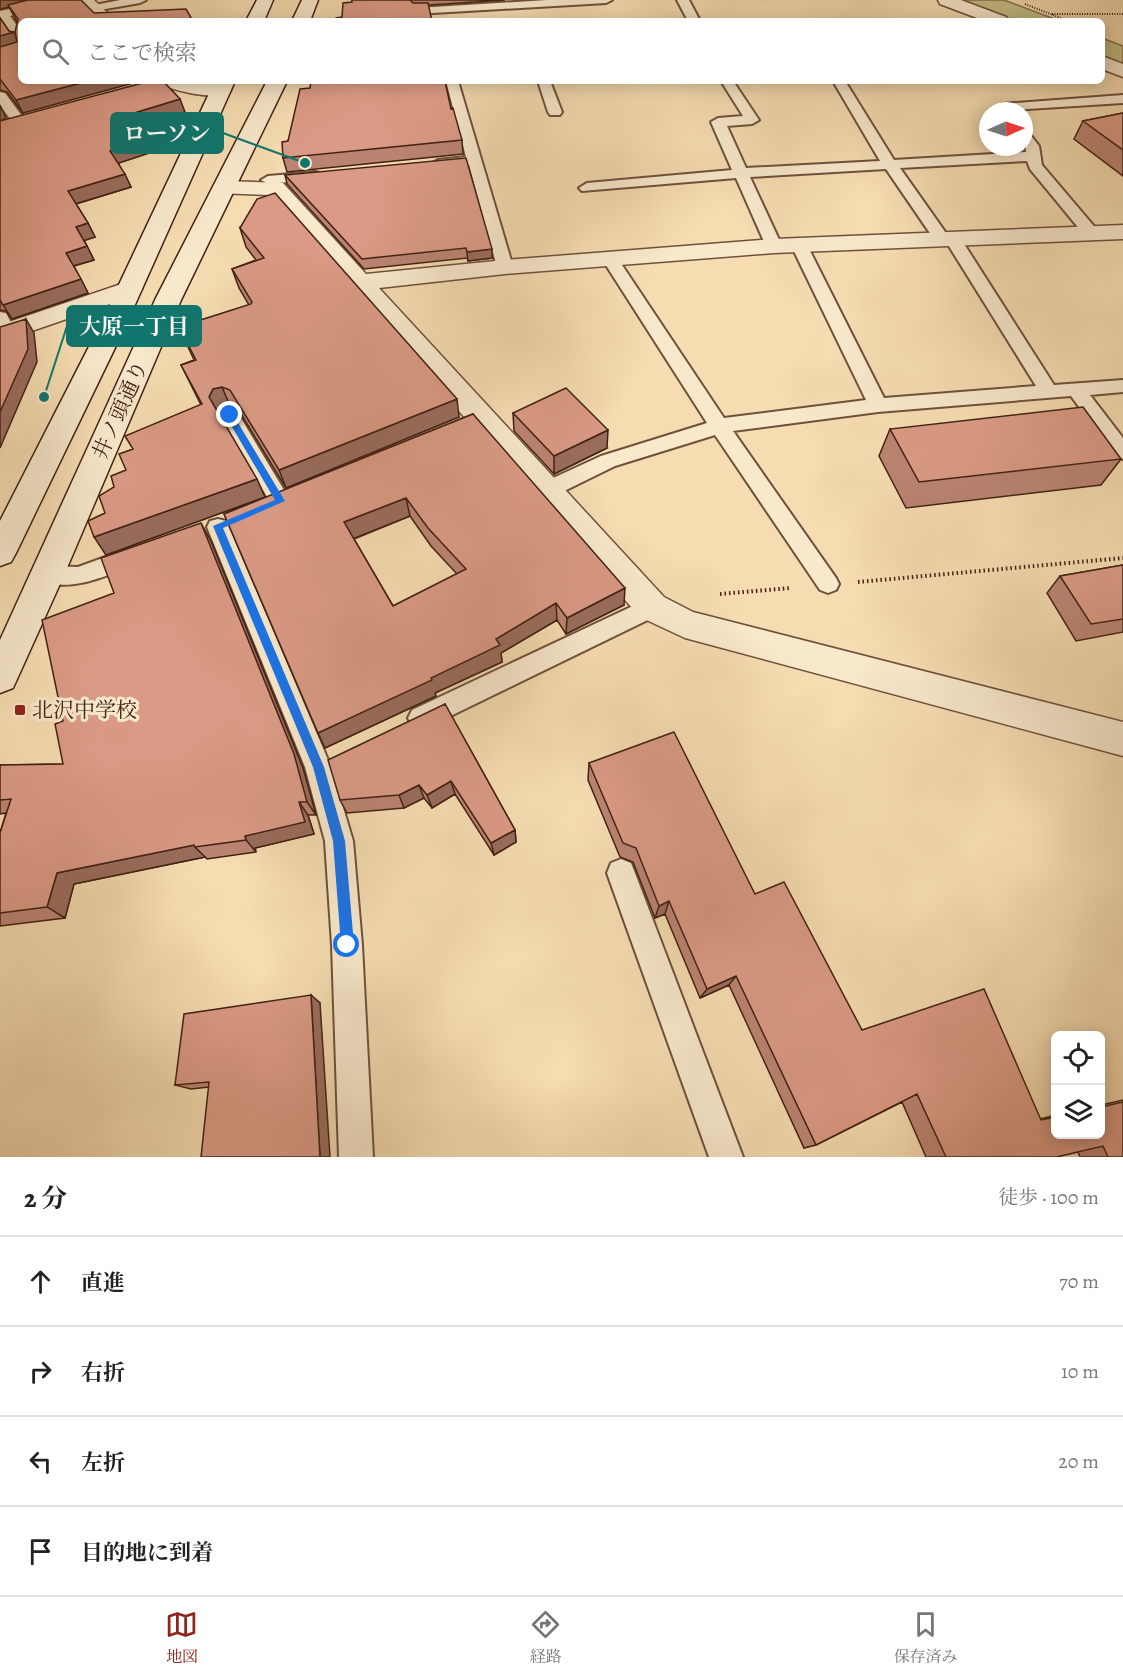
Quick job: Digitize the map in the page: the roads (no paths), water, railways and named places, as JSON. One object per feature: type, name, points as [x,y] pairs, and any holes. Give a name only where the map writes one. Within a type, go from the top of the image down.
[{"type":"street","points":[[256,18],[265,0]]},
{"type":"street","points":[[302,18],[310,0]]},
{"type":"street","points":[[946,0],[992,18]]},
{"type":"street","points":[[89,4],[104,18]]},
{"type":"street","points":[[1105,63],[1123,71]]},
{"type":"street","points":[[145,88],[157,84]]},
{"type":"street","points":[[180,84],[203,89],[223,86]]},
{"type":"street","name":"井ノ頭通り","points":[[0,677],[48,575],[168,300],[276,84]]},
{"type":"street","name":"井ノ頭通り","points":[[0,553],[130,289],[223,86]]},
{"type":"street","points":[[0,128],[42,117]]},
{"type":"street","points":[[224,188],[275,188],[361,282],[473,423],[548,490],[652,607],[686,624],[1123,739]]},
{"type":"street","points":[[361,282],[505,267],[774,246],[1123,232]]},
{"type":"street","points":[[2,327],[130,289]]},
{"type":"lane","points":[[18,35],[1,14],[67,0]]},
{"type":"lane","points":[[89,4],[140,0]]},
{"type":"lane","points":[[416,11],[606,0]]},
{"type":"lane","points":[[684,0],[693,18]]},
{"type":"lane","points":[[453,84],[505,267]]},
{"type":"lane","points":[[545,84],[555,112]]},
{"type":"lane","points":[[729,84],[752,120],[718,122],[774,246]]},
{"type":"lane","points":[[841,84],[890,163],[948,239],[1049,392]]},
{"type":"lane","points":[[0,96],[20,123]]},
{"type":"lane","points":[[1033,106],[1123,99]]},
{"type":"lane","points":[[1033,151],[1035,166],[1092,234]]},
{"type":"lane","points":[[587,188],[742,173],[1034,156]]},
{"type":"lane","points":[[417,166],[475,160]]},
{"type":"lane","points":[[268,180],[325,175]]},
{"type":"lane","points":[[799,245],[878,405]]},
{"type":"lane","points":[[610,259],[719,426],[828,584]]},
{"type":"lane","points":[[548,490],[608,461],[719,426],[878,405],[1123,386]]},
{"type":"lane","points":[[1075,389],[1123,452]]},
{"type":"lane","points":[[230,415],[280,501]]},
{"type":"lane","points":[[260,510],[302,492]]},
{"type":"lane","points":[[218,526],[329,762],[339,841],[347,945],[356,1157]]},
{"type":"lane","points":[[48,575],[79,576],[154,549]]},
{"type":"lane","points":[[405,726],[652,607]]},
{"type":"lane","points":[[621,873],[726,1157]]},
{"type":"place","name":"ローソン","points":[[305,163]]},
{"type":"place","name":"大原一丁目","points":[[44,397]]},
{"type":"place","name":"北沢中学校","points":[[20,710]]}]
